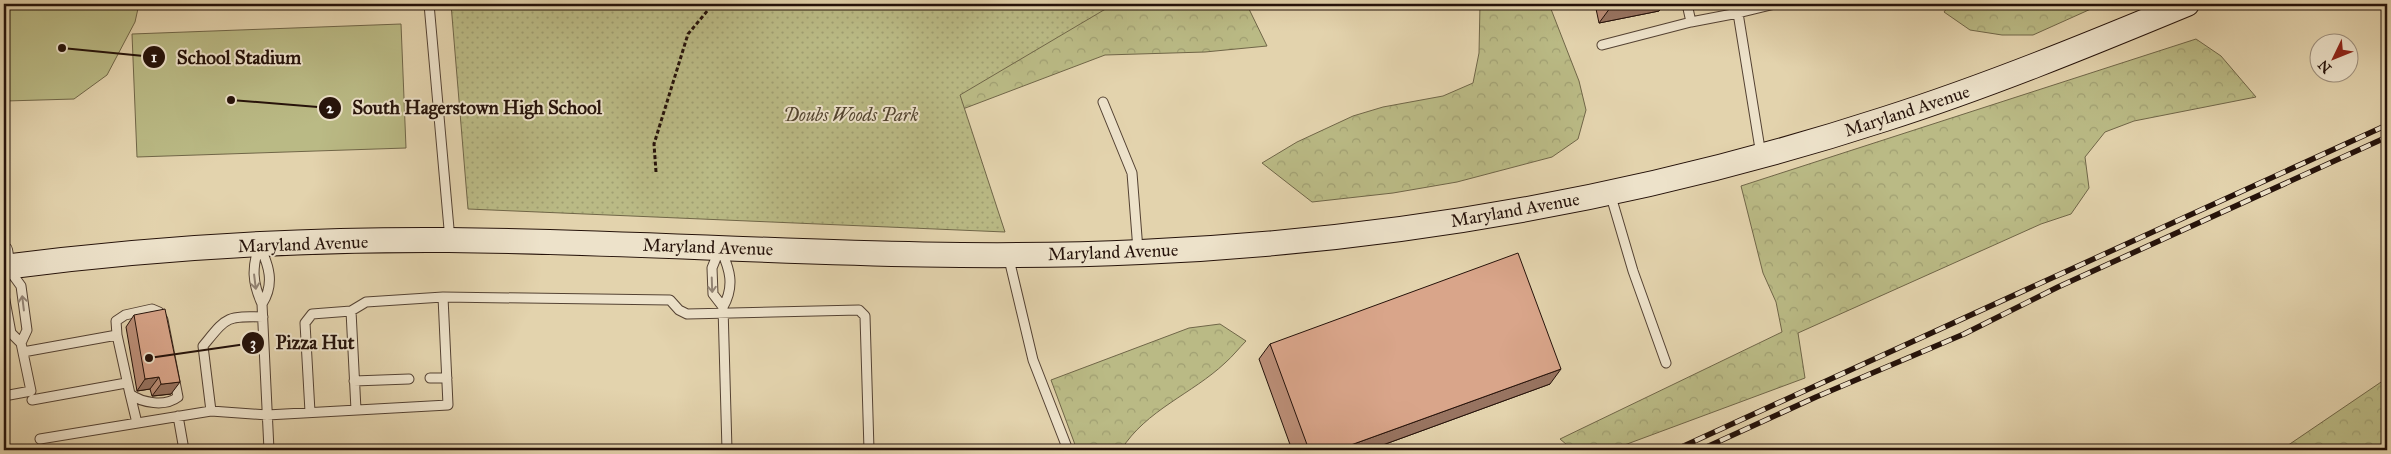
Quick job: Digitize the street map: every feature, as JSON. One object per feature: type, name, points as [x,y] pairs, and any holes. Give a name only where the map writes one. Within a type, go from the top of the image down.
[{"type":"main road","name":"Maryland Avenue","points":[[5,267],[132,254],[352,241],[450,240],[1008,255],[1139,252],[1281,243],[1428,225],[1610,192],[1762,155],[1884,120],[2013,75],[2188,4]]},
{"type":"lane","points":[[429,4],[450,240]]},
{"type":"lane","points":[[1687,4],[1691,22]]},
{"type":"lane","points":[[1602,45],[1691,22],[1774,4]]},
{"type":"lane","points":[[1738,13],[1762,155]]},
{"type":"lane","points":[[1103,102],[1132,173],[1139,252]]},
{"type":"lane","points":[[1610,192],[1633,271],[1666,363]]},
{"type":"lane","points":[[259,245],[268,263],[270,293],[262,304]]},
{"type":"lane","points":[[259,245],[253,265],[256,290],[262,304],[268,450]]},
{"type":"lane","points":[[720,248],[712,268],[713,294],[723,310]]},
{"type":"lane","points":[[720,248],[730,269],[730,295],[723,310],[727,450]]},
{"type":"lane","points":[[1008,255],[1033,360],[1068,450]]},
{"type":"lane","points":[[5,267],[21,286],[27,330],[22,347]]},
{"type":"lane","points":[[4,295],[11,333],[22,347],[31,391],[4,396]]},
{"type":"lane","points":[[40,439],[210,410],[267,415],[448,405],[443,297]]},
{"type":"lane","points":[[310,412],[305,323],[312,314],[351,311],[366,302],[443,297],[670,300],[679,310],[687,314],[723,310],[859,310],[865,316],[869,450]]},
{"type":"lane","points":[[130,394],[138,400],[154,403],[178,397],[163,320],[159,312],[152,309],[126,315],[116,321],[126,383],[136,423]]},
{"type":"lane","points":[[351,311],[356,410]]},
{"type":"lane","points":[[210,410],[204,346],[224,321],[233,316],[263,317]]},
{"type":"lane","points":[[22,347],[117,335]]},
{"type":"lane","points":[[430,378],[447,378]]},
{"type":"lane","points":[[354,381],[409,379]]},
{"type":"lane","points":[[32,400],[126,383]]},
{"type":"lane","points":[[178,416],[184,450]]},
{"type":"path","points":[[656,172],[654,144],[688,34],[713,4]]},
{"type":"green space","points":[[4,4],[139,4],[135,22],[107,75],[74,99],[6,101],[4,100]]},
{"type":"green space","name":"Doubs Woods Park","points":[[451,4],[1114,4],[960,95],[1005,232],[468,209]]},
{"type":"green space","points":[[938,4],[1251,4],[1248,7],[1267,46],[1205,52],[1105,55],[947,115]]},
{"type":"green space","points":[[1480,4],[1549,4],[1579,81],[1586,110],[1578,139],[1552,157],[1457,182],[1393,193],[1312,202],[1262,163],[1297,142],[1353,116],[1383,107],[1443,96],[1473,83],[1479,53]]},
{"type":"green space","points":[[1950,4],[2102,4],[2033,35],[2002,35],[1970,30],[1944,12]]},
{"type":"green space","points":[[401,24],[406,148],[137,157],[132,34]]},
{"type":"green space","points":[[2196,39],[2221,56],[2256,97],[2134,121],[2105,132],[2085,157],[2089,188],[2071,214],[2041,224],[1798,333],[1805,378],[1611,450],[1573,450],[1560,439],[1782,332],[1776,302],[1763,273],[1741,186]]},
{"type":"green space","points":[[1220,324],[1246,341],[1225,363],[1156,413],[1131,436],[1121,450],[1077,450],[1051,380],[1189,328]]},
{"type":"green space","points":[[2387,378],[2387,450],[2281,450]]},
{"type":"building","points":[[1609,4],[1630,4],[1610,8]]},
{"type":"building","points":[[1518,253],[1561,369],[1337,450],[1309,450],[1270,344]]},
{"type":"building","points":[[165,309],[180,382],[161,384],[159,377],[145,379],[134,315]]},
{"type":"railway","points":[[1675,450],[2387,125]]},
{"type":"railway","points":[[1700,450],[1816,397],[1964,334],[2058,287],[2387,137]]},
{"type":"place","name":"School Stadium","points":[[62,48]]},
{"type":"place","name":"South Hagerstown High School","points":[[231,100]]},
{"type":"place","name":"Pizza Hut","points":[[149,358]]}]
